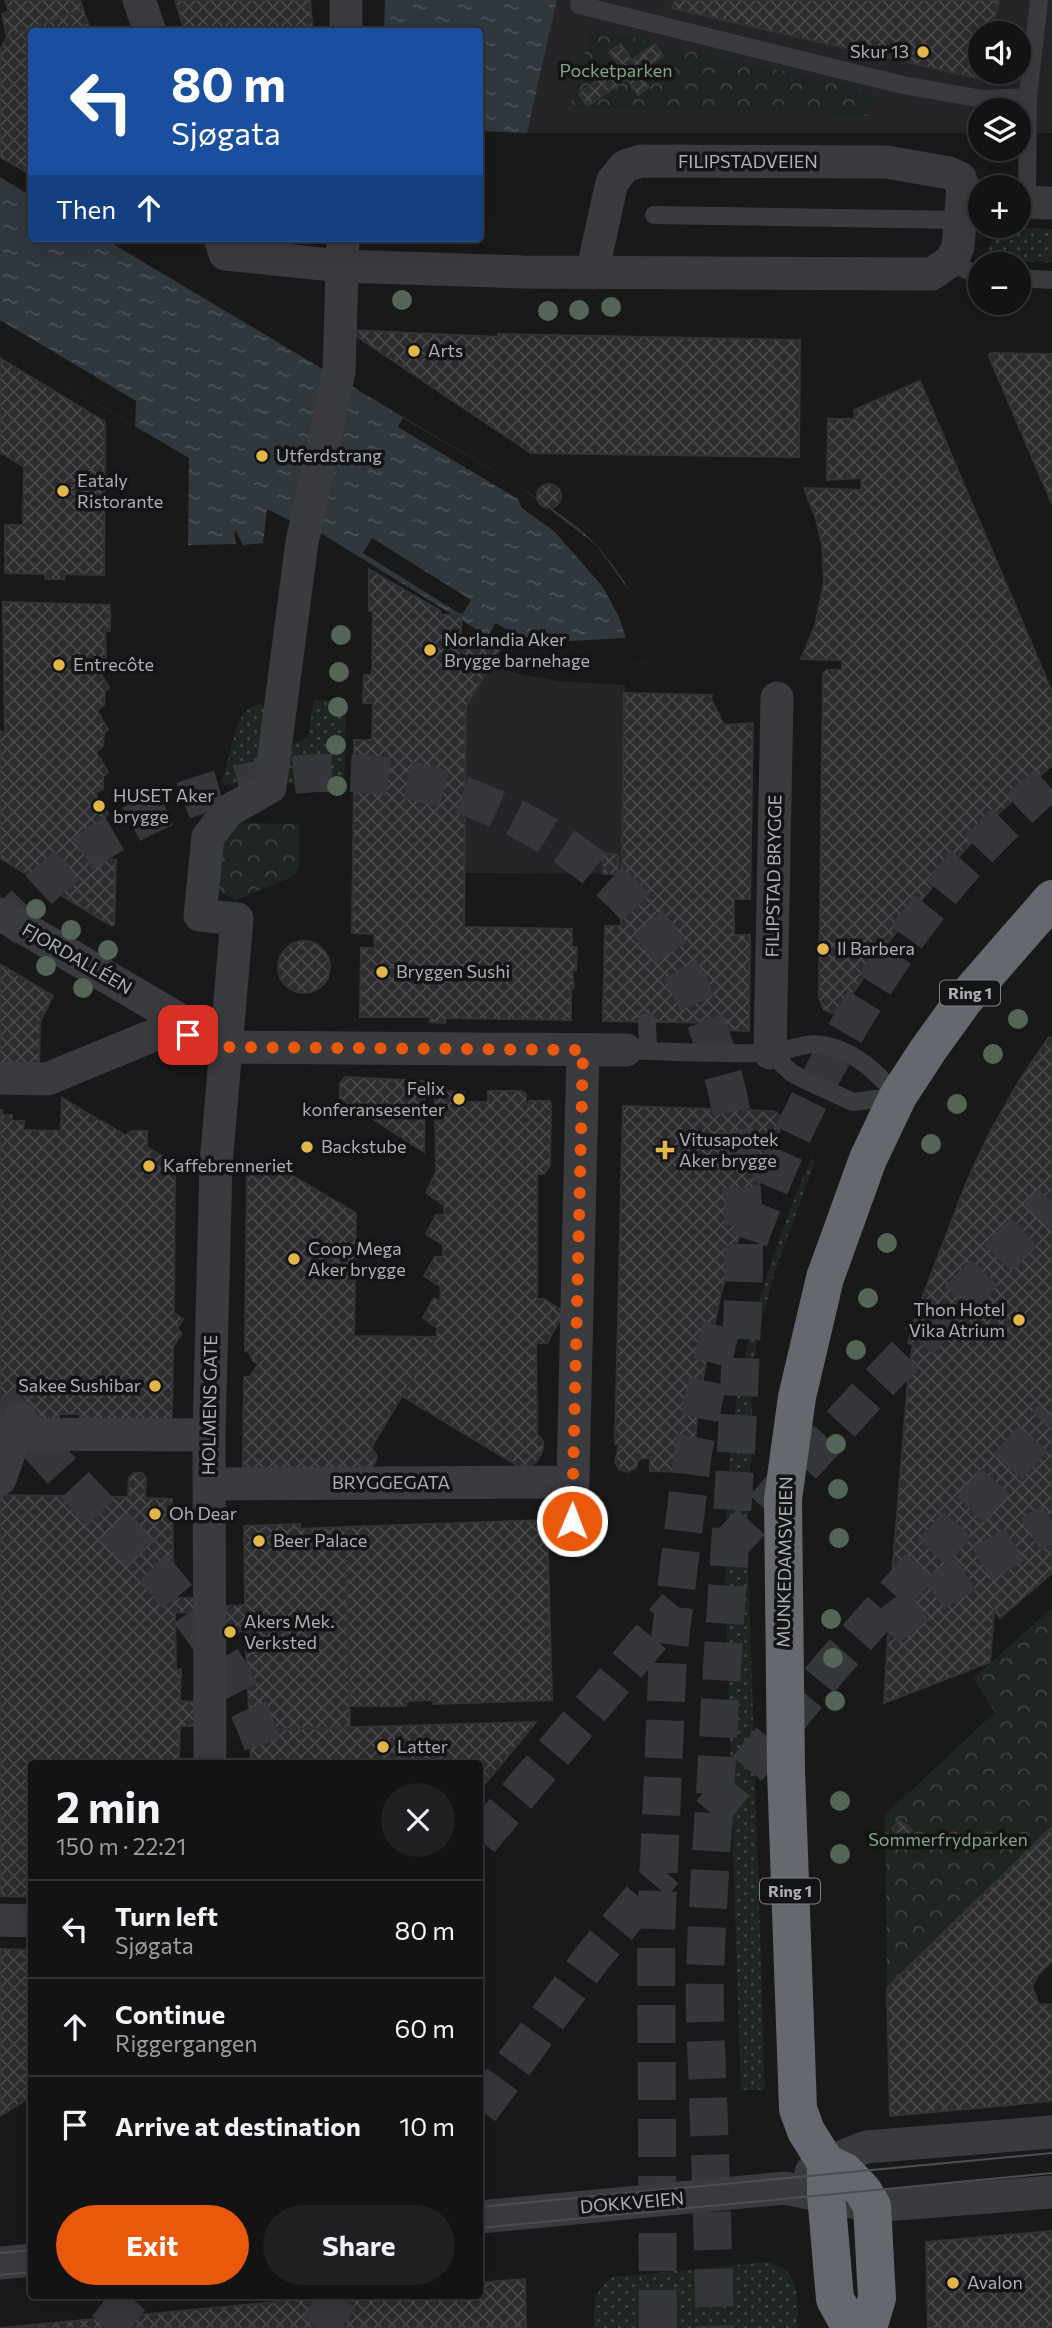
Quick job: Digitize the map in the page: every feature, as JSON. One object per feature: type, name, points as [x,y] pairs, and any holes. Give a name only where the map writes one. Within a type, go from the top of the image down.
[{"type":"highway","name":"MUNKEDAMSVEIEN","points":[[851,2328],[835,2299],[827,2180],[798,2109],[797,2094],[786,1770],[783,1499],[797,1397],[825,1278],[868,1158],[898,1096],[964,1000],[1052,899]]},
{"type":"highway","name":"MUNKEDAMSVEIEN","points":[[827,2180],[845,2172],[863,2191],[872,2206]]},
{"type":"highway","points":[[868,2328],[877,2298],[872,2206]]},
{"type":"street","points":[[139,0],[149,28]]},
{"type":"street","points":[[346,0],[346,28]]},
{"type":"street","name":"FILIPSTADVEIEN","points":[[592,273],[612,182],[625,166],[641,161],[887,162],[949,173],[960,178],[967,207]]},
{"type":"street","points":[[221,242],[225,254],[342,252],[592,273],[932,274],[966,268],[958,247],[967,207]]},
{"type":"street","name":"HOLMENS GATE","points":[[210,1760],[209,1435],[216,1164],[237,919],[200,915],[208,837],[228,811],[270,788],[295,591],[306,524],[337,379],[342,252]]},
{"type":"street","name":"FILIPSTAD BRYGGE","points":[[770,1054],[777,698]]},
{"type":"street","name":"FJORDALLÉEN","points":[[0,914],[226,1047]]},
{"type":"street","points":[[0,1078],[47,1079],[169,1029],[226,1047],[637,1051]]},
{"type":"street","points":[[572,1521],[583,1050]]},
{"type":"street","points":[[0,1479],[12,1429],[209,1435]]},
{"type":"street","name":"BRYGGEGATA","points":[[209,1483],[573,1482]]},
{"type":"street","points":[[0,1920],[28,1921]]},
{"type":"street","points":[[827,2180],[866,2147],[1052,2132]]},
{"type":"street","name":"DOKKVEIEN","points":[[483,2217],[785,2188],[827,2180]]},
{"type":"street","points":[[872,2206],[1052,2192]]},
{"type":"street","points":[[0,2263],[28,2260]]},
{"type":"lane","points":[[1032,202],[1028,97],[1039,0]]},
{"type":"lane","points":[[579,5],[903,85],[983,99],[1028,97]]},
{"type":"lane","points":[[654,215],[967,207]]},
{"type":"lane","points":[[1031,279],[1052,280]]},
{"type":"lane","points":[[647,1022],[637,1051],[770,1054],[808,1044],[826,1045],[846,1052],[873,1068],[898,1096]]},
{"type":"lane","points":[[770,1054],[798,1077],[853,1102],[898,1096]]},
{"type":"shaded area","points":[[557,0],[1052,0],[1052,133],[1031,133],[1031,98],[968,98],[968,133],[527,133]]},
{"type":"shaded area","points":[[491,665],[558,681],[625,685],[621,874],[465,873],[466,706]]},
{"type":"green space","name":"Pocketparken","points":[[591,29],[873,91],[868,116],[570,107]]},
{"type":"green space","points":[[1031,228],[1052,229],[1052,262],[1031,262],[1031,252],[988,252],[995,238],[1031,238]]},
{"type":"green space","points":[[314,700],[346,700],[344,792],[327,792],[285,781],[284,747],[308,738]]},
{"type":"green space","points":[[260,703],[265,709],[264,756],[250,781],[225,785],[222,782],[236,729],[244,712]]},
{"type":"green space","points":[[228,823],[299,824],[299,869],[292,877],[236,900],[219,892],[220,838]]},
{"type":"green space","points":[[811,1158],[815,1161],[774,1274],[750,1381],[754,1440],[749,1476],[748,1558],[765,2090],[741,2090],[726,1615],[730,1456],[739,1384],[754,1318],[774,1253]]},
{"type":"green space","name":"Sommerfrydparken","points":[[1052,1608],[1052,1827],[887,1988],[885,1815],[995,1712],[973,1678]]},
{"type":"green space","points":[[766,2262],[778,2265],[791,2277],[795,2286],[798,2328],[594,2328],[598,2293],[613,2277]]},
{"type":"water","points":[[385,0],[557,0],[527,133],[483,131],[483,28],[384,28]]},
{"type":"water","points":[[0,177],[28,194],[28,242],[110,242],[519,486],[570,521],[589,537],[618,572],[641,615],[658,662],[586,662],[515,653],[306,524],[293,522],[267,509],[263,543],[243,545],[236,531],[236,544],[188,545],[189,458],[0,347]]},
{"type":"pier","points":[[0,320],[136,401],[135,426],[0,347]]},
{"type":"pier","points":[[403,418],[519,486],[596,545],[633,596],[646,623],[658,662],[595,664],[555,661],[515,653],[488,636],[496,623],[517,636],[543,639],[572,641],[626,638],[619,617],[603,587],[554,531],[522,508],[518,499],[398,427]]},
{"type":"pier","points":[[372,538],[471,600],[462,615],[363,553]]},
{"type":"building","points":[[5,0],[80,0],[83,9],[7,37],[2,14],[9,11]]},
{"type":"building","points":[[175,0],[310,0],[313,28],[184,28]]},
{"type":"building","name":"Skur 13","points":[[674,0],[999,0],[994,21],[968,21],[968,76],[672,8]]},
{"type":"building","points":[[83,9],[90,28],[31,28]]},
{"type":"building","points":[[28,29],[28,173],[0,157],[0,50],[7,37]]},
{"type":"building","points":[[621,44],[632,60],[655,44],[663,56],[639,72],[649,87],[638,95],[627,79],[587,106],[579,93],[619,66],[609,52]]},
{"type":"building","points":[[347,330],[499,337],[498,334],[800,340],[799,457],[531,453]]},
{"type":"building","points":[[989,354],[1052,354],[1052,504],[990,359]]},
{"type":"building","points":[[0,358],[105,422],[104,575],[65,574],[64,579],[46,579],[45,574],[5,573],[5,525],[23,525],[24,467],[0,452]]},
{"type":"building","points":[[920,381],[1052,692],[1052,765],[999,813],[945,871],[886,945],[842,1009],[832,1013],[824,1010],[819,998],[823,674],[826,670],[842,670],[842,660],[801,659],[815,626],[824,582],[822,544],[804,488],[862,490],[861,478],[827,480],[828,419],[855,419],[854,410]]},
{"type":"building","points":[[549,484],[558,487],[561,496],[558,505],[549,508],[540,505],[537,496],[540,487]]},
{"type":"building","points":[[369,569],[440,611],[441,615],[461,614],[461,642],[504,643],[466,706],[464,927],[572,929],[572,947],[577,947],[576,970],[572,970],[574,987],[571,990],[571,1020],[446,1018],[445,1023],[430,1022],[431,1017],[360,1017],[361,948],[375,948],[374,934],[352,933],[354,784],[366,785],[365,773],[354,773],[354,740],[372,740],[373,703],[363,703],[364,675],[372,675],[373,611],[369,611]]},
{"type":"building","points":[[3,602],[110,605],[110,631],[105,631],[106,665],[98,668],[109,688],[105,691],[104,705],[97,710],[108,730],[104,733],[103,746],[96,752],[108,772],[103,777],[103,789],[95,793],[108,814],[102,819],[104,859],[116,860],[112,926],[0,858],[0,731],[5,734]]},
{"type":"building","points":[[624,693],[712,695],[711,699],[724,725],[753,723],[750,899],[734,899],[734,935],[750,935],[749,1031],[724,1030],[724,1023],[603,1021],[605,926],[621,926]]},
{"type":"building","points":[[603,854],[618,854],[618,874],[603,874]]},
{"type":"building","points":[[304,941],[314,943],[322,949],[328,957],[328,977],[322,985],[314,991],[304,993],[294,991],[286,985],[280,977],[278,967],[280,957],[286,949],[294,943]]},
{"type":"building","points":[[0,964],[53,996],[40,1022],[39,1068],[0,1067]]},
{"type":"building","points":[[1049,1037],[1052,1039],[1052,1573],[1000,1618],[994,1611],[990,1662],[884,1703],[890,1603],[905,1591],[892,1576],[908,1380],[898,1375],[897,1369],[904,1361],[910,1362],[913,1345],[908,1343],[919,1306],[967,1181],[990,1132],[1019,1081]]},
{"type":"building","points":[[345,1077],[424,1081],[424,1152],[340,1098],[340,1083]]},
{"type":"building","points":[[435,1091],[464,1092],[464,1102],[488,1102],[488,1091],[522,1091],[526,1094],[526,1104],[530,1105],[529,1101],[551,1103],[550,1166],[544,1174],[537,1174],[537,1299],[544,1299],[564,1312],[547,1343],[536,1343],[537,1433],[543,1442],[543,1449],[537,1461],[531,1465],[515,1464],[402,1396],[437,1337],[437,1328],[423,1318],[434,1298],[440,1302],[441,1287],[424,1276],[435,1257],[443,1257],[443,1245],[426,1234],[436,1215],[444,1215],[444,1205],[426,1193],[436,1172]]},
{"type":"building","points":[[62,1098],[125,1135],[132,1131],[147,1131],[147,1147],[175,1163],[174,1313],[183,1319],[177,1329],[182,1333],[173,1347],[172,1421],[80,1421],[80,1414],[59,1414],[59,1418],[0,1418],[0,1110],[2,1115],[12,1115],[12,1121],[24,1121],[23,1130],[61,1131]]},
{"type":"building","points":[[623,1106],[773,1111],[778,1114],[782,1124],[740,1234],[721,1293],[701,1388],[691,1472],[650,1471],[650,1458],[639,1459],[636,1468],[627,1472],[619,1469],[615,1462],[619,1444],[615,1444]]},
{"type":"building","points":[[251,1165],[274,1165],[356,1213],[354,1336],[437,1337],[371,1448],[377,1456],[370,1468],[243,1468],[244,1377],[250,1377],[258,1364],[253,1361],[249,1352],[245,1351],[247,1169],[251,1169]]},
{"type":"building","points":[[134,1473],[142,1473],[146,1478],[145,1498],[172,1499],[174,1598],[199,1598],[199,1613],[175,1612],[176,1670],[181,1669],[180,1701],[200,1702],[199,1726],[180,1726],[179,1760],[28,1760],[28,1897],[0,1896],[0,1495],[128,1497],[129,1478]]},
{"type":"building","points":[[547,1520],[552,1700],[433,1704],[434,1700],[407,1701],[406,1706],[350,1706],[345,1527]]},
{"type":"building","points":[[300,1524],[300,1529],[345,1527],[350,1728],[250,1730],[245,1631],[227,1632],[222,1627],[222,1611],[227,1606],[245,1605],[244,1526]]},
{"type":"building","name":"Latter","points":[[536,1722],[483,1786],[483,1760],[251,1760],[250,1730]]},
{"type":"building","points":[[900,1820],[912,1831],[903,1840],[892,1829]]},
{"type":"building","points":[[1052,1827],[1052,1961],[1037,1976],[1032,1986],[1039,2005],[1052,2004],[1052,2101],[890,2116],[887,1988]]},
{"type":"building","points":[[0,1949],[28,1950],[28,2098],[0,2116]]},
{"type":"building","points":[[1052,2231],[1052,2328],[928,2328],[926,2242]]},
{"type":"building","points":[[525,2279],[526,2328],[0,2328],[306,2299],[483,2299],[483,2283]]},
{"type":"tunnel","points":[[0,932],[35,893],[76,859],[121,830],[168,807],[219,789],[271,778],[324,773],[376,775],[424,784],[471,798],[516,818],[559,843],[604,877],[641,914],[672,956],[696,1000],[715,1048],[729,1099],[738,1151],[744,1227],[738,1416],[705,1979],[715,2328]]},
{"type":"tunnel","points":[[749,1240],[783,1156],[820,1079],[886,967],[937,897],[965,864],[1007,820],[1052,779]]},
{"type":"tunnel","points":[[725,1550],[870,1392],[1052,1202]]},
{"type":"tunnel","points":[[658,2328],[656,1933],[668,1655],[693,1452],[708,1378],[726,1310]]},
{"type":"tunnel","points":[[0,1399],[8,1411],[147,1561],[197,1622],[239,1689],[268,1760]]},
{"type":"tunnel","points":[[711,1813],[829,1669],[1052,1417]]},
{"type":"tunnel","points":[[887,1627],[939,1590],[1052,1522]]},
{"type":"tunnel","points":[[483,1836],[677,1606]]},
{"type":"tunnel","points":[[483,2106],[592,1958],[664,1871]]},
{"type":"tunnel","points":[[107,2328],[130,2299]]},
{"type":"tunnel","points":[[318,2328],[340,2299]]},
{"type":"tram line","points":[[483,2207],[1052,2153]]},
{"type":"tram line","points":[[483,2228],[1052,2173]]},
{"type":"tram line","points":[[0,2253],[28,2250]]},
{"type":"tram line","points":[[0,2275],[28,2272]]},
{"type":"place","name":"Skur 13","points":[[923,52]]},
{"type":"place","name":"Arts","points":[[414,351]]},
{"type":"place","name":"Utferdstrang","points":[[262,456]]},
{"type":"place","name":"Eataly Ristorante","points":[[63,491]]},
{"type":"place","name":"Norlandia Aker Brygge barnehage","points":[[430,650]]},
{"type":"place","name":"Entrecôte","points":[[59,665]]},
{"type":"place","name":"HUSET Aker brygge","points":[[99,806]]},
{"type":"place","name":"Il Barbera","points":[[823,949]]},
{"type":"place","name":"Bryggen Sushi","points":[[382,972]]},
{"type":"place","name":"Felix konferansesenter","points":[[459,1099]]},
{"type":"place","name":"Backstube","points":[[307,1147]]},
{"type":"place","name":"Vitusapotek Aker brygge","points":[[665,1150]]},
{"type":"place","name":"Kaffebrenneriet","points":[[149,1166]]},
{"type":"place","name":"Coop Mega Aker brygge","points":[[294,1259]]},
{"type":"place","name":"Thon Hotel Vika Atrium","points":[[1019,1320]]},
{"type":"place","name":"Sakee Sushibar","points":[[155,1386]]},
{"type":"place","name":"Oh Dear","points":[[155,1514]]},
{"type":"place","name":"Beer Palace","points":[[259,1541]]},
{"type":"place","name":"Akers Mek. Verksted","points":[[230,1632]]},
{"type":"place","name":"Latter","points":[[383,1747]]},
{"type":"place","name":"Avalon","points":[[953,2283]]},
{"type":"route","points":[[188,1035],[226,1047],[583,1050],[572,1521]]}]
